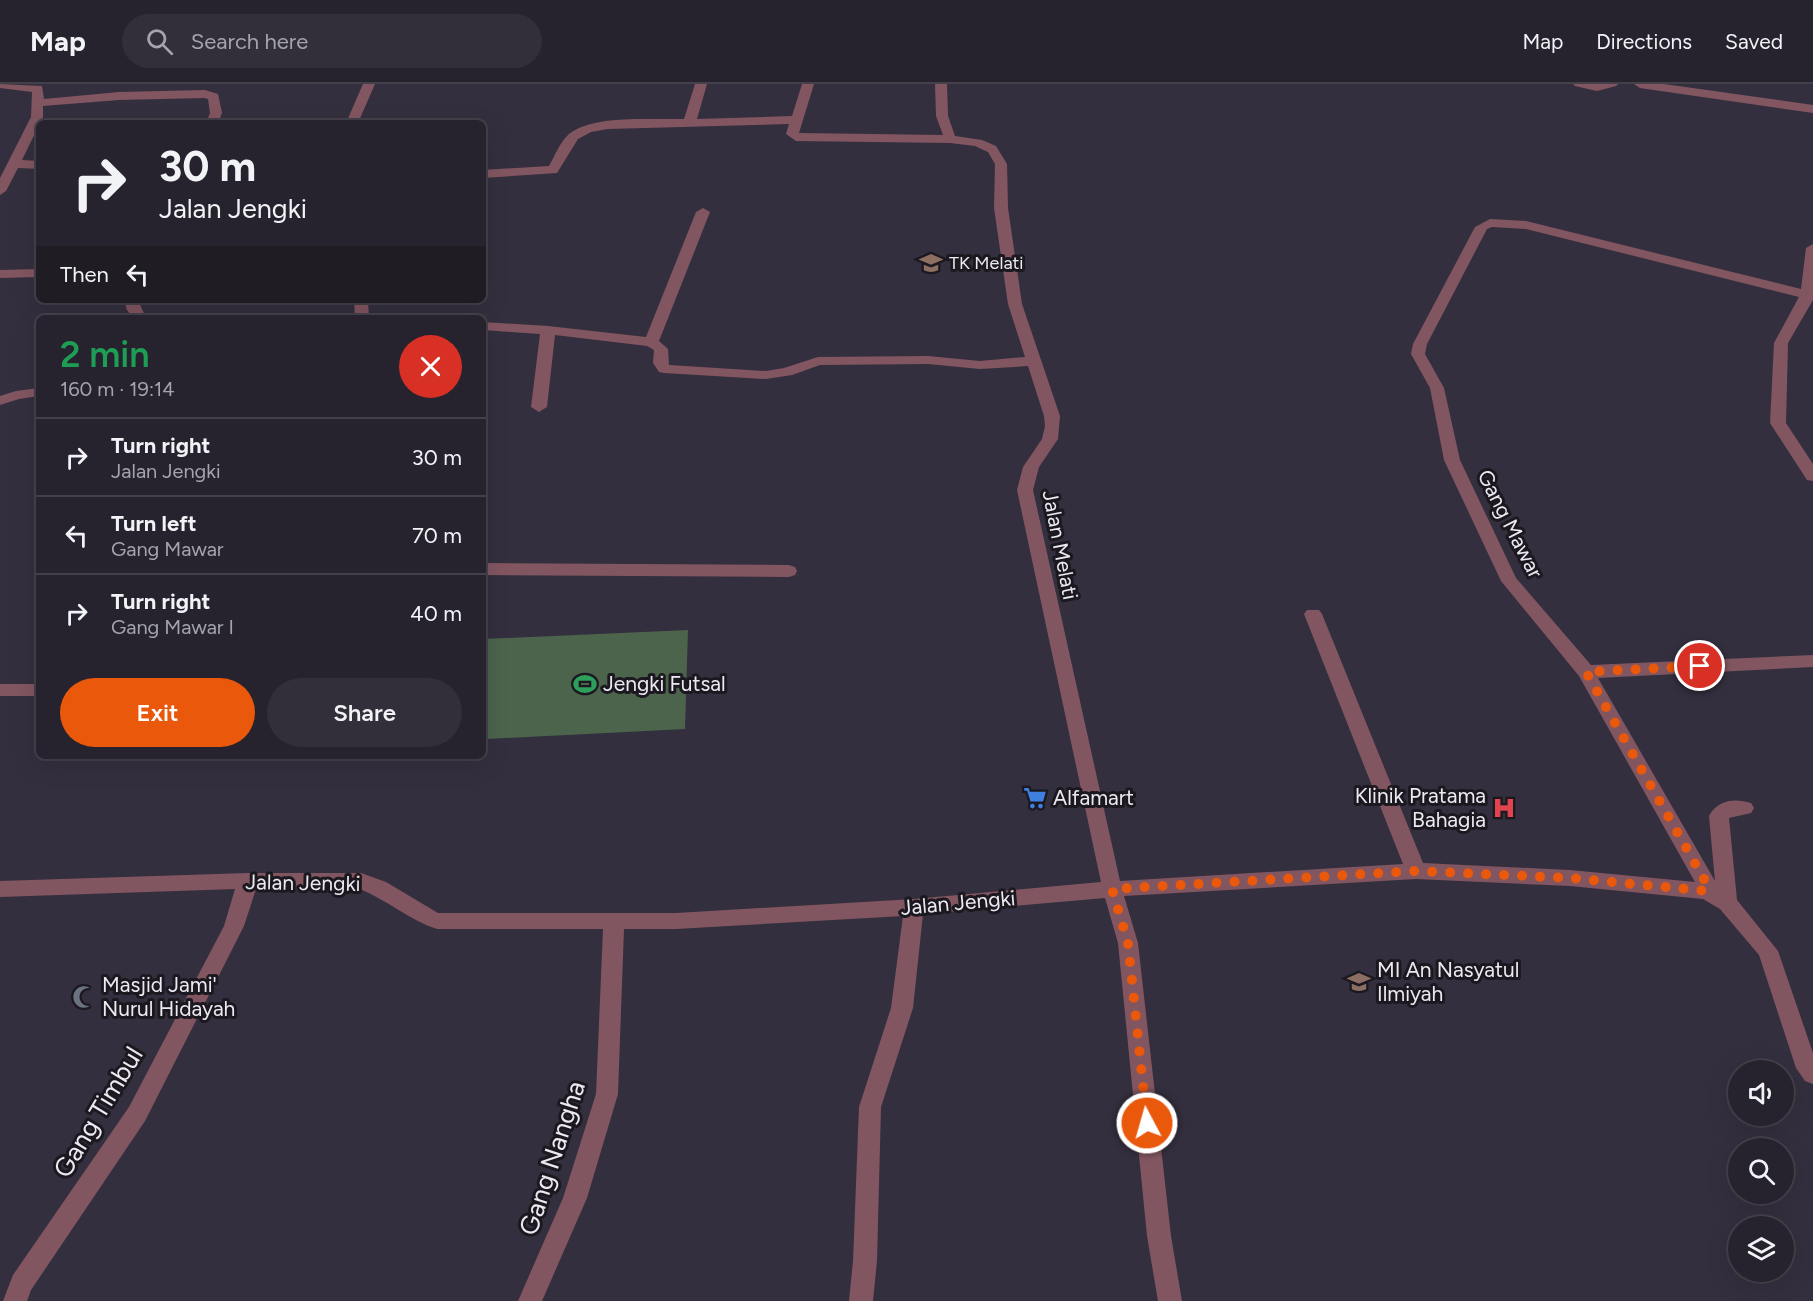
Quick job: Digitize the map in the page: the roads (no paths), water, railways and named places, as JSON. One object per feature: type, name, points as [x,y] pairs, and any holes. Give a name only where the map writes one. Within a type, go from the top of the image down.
[{"type":"street","points":[[0,84],[38,89],[37,117],[16,164],[0,191]]},
{"type":"street","points":[[353,120],[369,84]]},
{"type":"street","points":[[690,121],[701,84]]},
{"type":"street","points":[[808,84],[792,134],[801,139],[950,139],[942,117],[941,84]]},
{"type":"street","points":[[1579,84],[1597,87],[1612,84]]},
{"type":"street","points":[[1640,84],[1813,109]]},
{"type":"street","points":[[38,103],[120,96],[205,94],[214,97],[216,113],[213,120]]},
{"type":"street","points":[[486,174],[553,170],[568,140],[590,129],[628,123],[796,120]]},
{"type":"street","name":"Jalan Melati","points":[[950,139],[978,143],[992,149],[1001,164],[1001,208],[1015,304],[1052,416],[1052,439],[1029,470],[1025,490],[1112,889],[1128,943],[1159,1236],[1170,1301]]},
{"type":"street","points":[[16,164],[36,165]]},
{"type":"street","points":[[651,342],[703,212]]},
{"type":"street","name":"Gang Mawar","points":[[1707,891],[1705,881],[1586,672],[1509,581],[1452,460],[1437,388],[1418,354],[1419,344],[1482,226],[1490,223],[1526,225],[1810,295]]},
{"type":"street","points":[[1813,248],[1810,295],[1781,343],[1778,423],[1813,476]]},
{"type":"street","points":[[0,274],[36,273]]},
{"type":"street","points":[[486,327],[548,330],[651,342],[661,349],[660,363],[664,369],[722,374],[776,375],[818,361],[928,360],[980,365],[1034,361]]},
{"type":"street","points":[[538,407],[548,330]]},
{"type":"street","points":[[0,400],[36,392]]},
{"type":"street","points":[[486,569],[789,571]]},
{"type":"street","points":[[1313,614],[1416,871]]},
{"type":"street","points":[[1586,672],[1813,661]]},
{"type":"street","points":[[0,690],[36,690]]},
{"type":"street","points":[[1727,903],[1719,816],[1725,809],[1744,808]]},
{"type":"street","name":"Jalan Jengki","points":[[0,888],[248,881],[361,881],[379,888],[421,915],[437,921],[614,922],[675,921],[914,907],[1112,889],[1416,871],[1570,878],[1707,891],[1727,903],[1767,951],[1807,1068],[1813,1074]]},
{"type":"street","name":"Gang Timbul","points":[[15,1301],[22,1282],[136,1114],[234,926],[248,881]]},
{"type":"street","points":[[861,1301],[866,1261],[870,1107],[902,1008],[914,907]]},
{"type":"street","name":"Gang Nangha","points":[[530,1301],[574,1198],[607,1094],[614,922]]},
{"type":"place","name":"TK Melati","points":[[931,263]]},
{"type":"place","name":"Jengki Futsal","points":[[585,684]]},
{"type":"place","name":"Alfamart","points":[[1035,798]]},
{"type":"place","name":"Klinik Pratama Bahagia","points":[[1504,808]]},
{"type":"place","name":"MI An Nasyatul Ilmiyah","points":[[1359,982]]},
{"type":"place","name":"Masjid Jami' Nurul Hidayah","points":[[84,997]]}]
